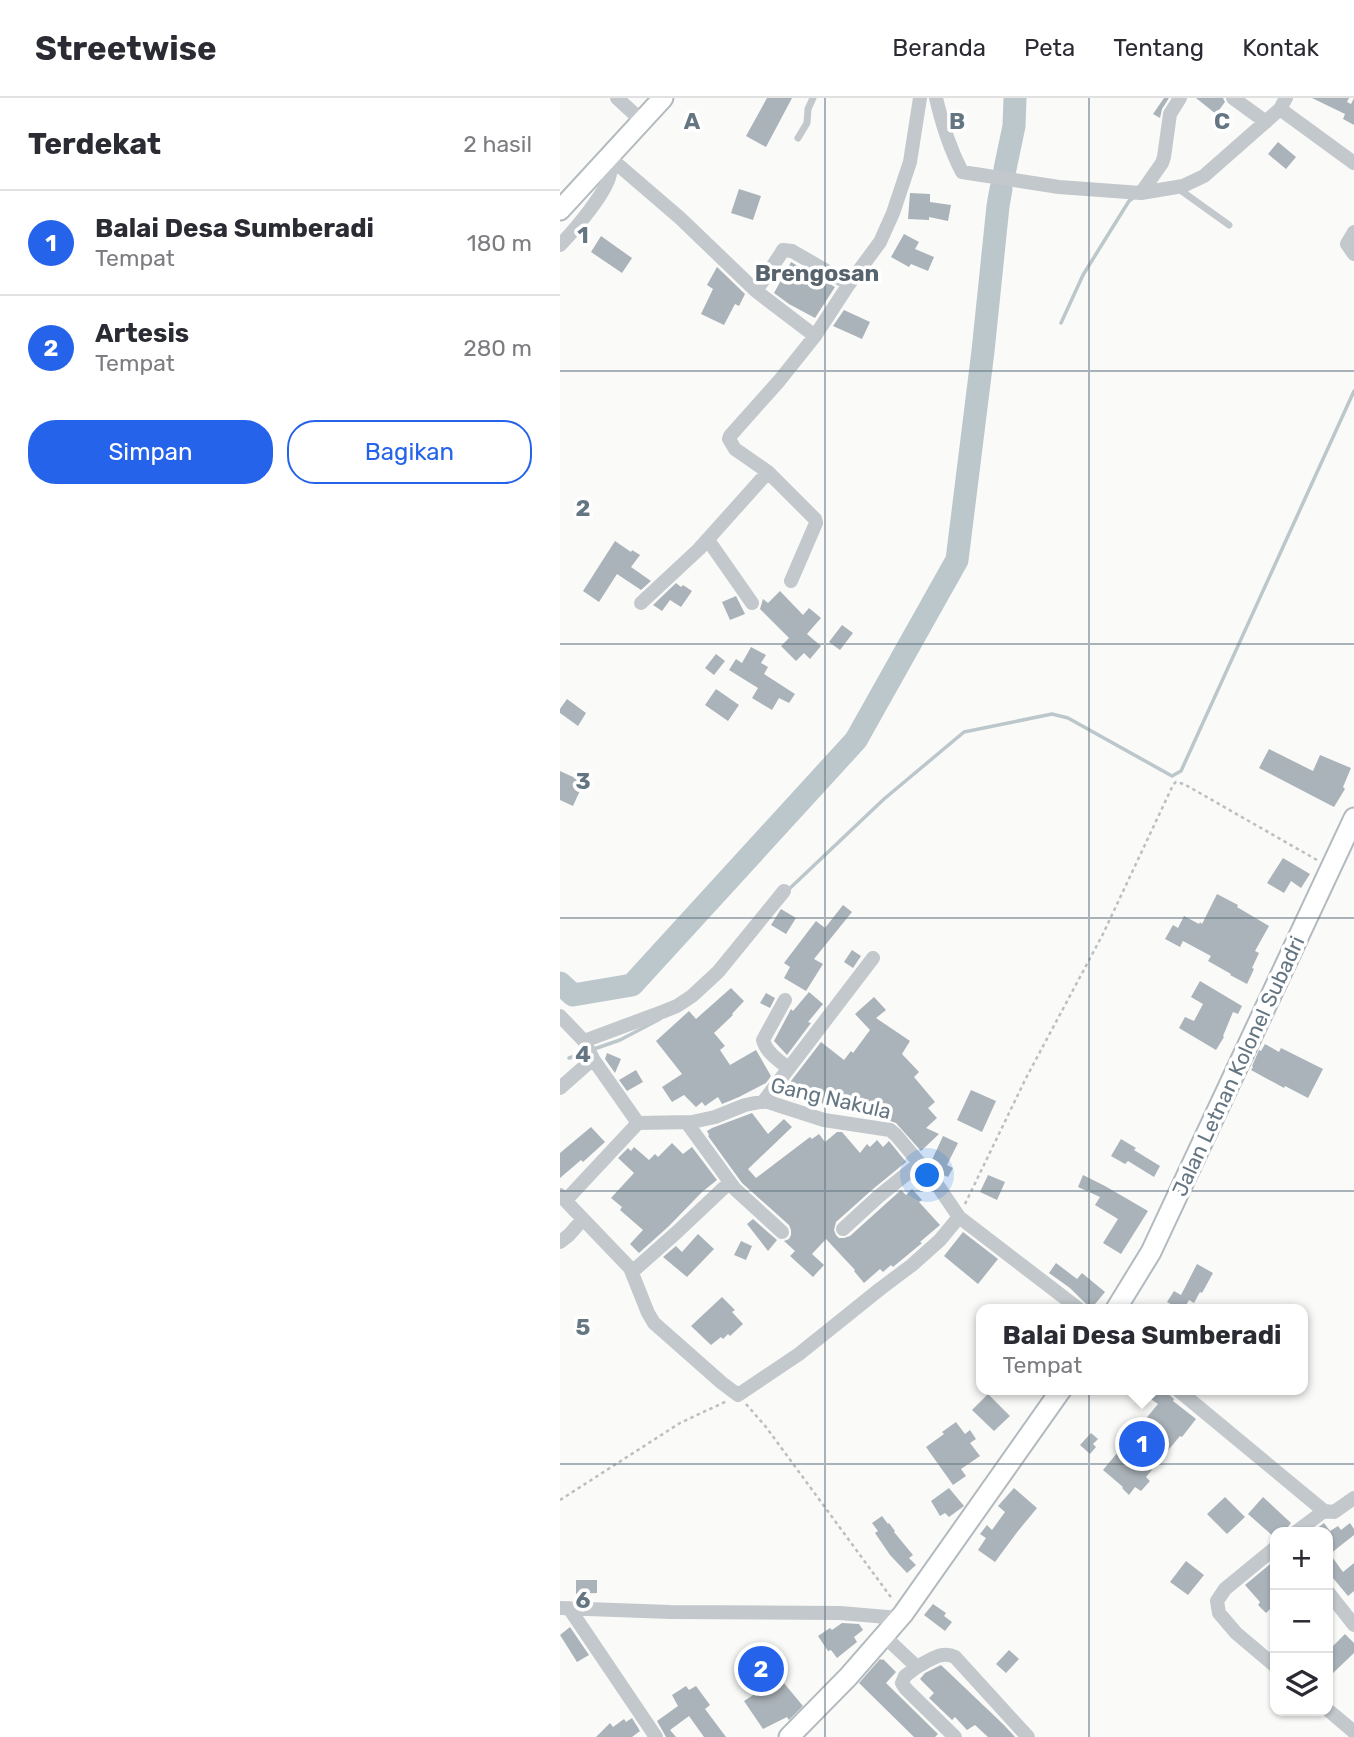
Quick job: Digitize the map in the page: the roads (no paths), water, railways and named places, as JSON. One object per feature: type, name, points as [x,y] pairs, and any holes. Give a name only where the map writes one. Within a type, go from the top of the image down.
[{"type":"main road","points":[[560,210],[663,98]]},
{"type":"main road","name":"Jalan Letnan Kolonel Subadri","points":[[1119,1304],[1151,1252],[1354,818]]},
{"type":"main road","points":[[789,1737],[848,1677],[901,1616],[1057,1395]]},
{"type":"street","points":[[617,98],[642,121]]},
{"type":"street","points":[[791,581],[816,523],[815,519],[768,471],[735,449],[729,439],[815,336],[880,242],[910,162],[920,98]]},
{"type":"street","points":[[936,98],[945,131],[962,172],[1059,187],[1141,193],[1175,187],[1204,176],[1283,104],[1354,163]]},
{"type":"street","points":[[1141,193],[1162,163],[1170,114],[1180,98]]},
{"type":"street","points":[[1233,98],[1266,122]]},
{"type":"street","points":[[607,159],[680,218],[756,291],[815,336]]},
{"type":"street","points":[[560,245],[575,230],[605,188],[610,170],[607,159]]},
{"type":"street","points":[[1354,232],[1347,244],[1354,254]]},
{"type":"street","points":[[756,291],[783,250],[792,251],[849,284]]},
{"type":"street","points":[[642,603],[708,540],[768,471]]},
{"type":"street","points":[[708,540],[752,603]]},
{"type":"street","points":[[560,1088],[588,1050],[677,1006],[691,996],[718,972],[784,891]]},
{"type":"street","points":[[763,1101],[873,958]]},
{"type":"street","points":[[785,1000],[763,1043],[772,1056],[788,1068]]},
{"type":"street","points":[[560,1016],[588,1050],[638,1123],[563,1198],[632,1272],[654,1323],[738,1395],[799,1354],[912,1265],[940,1240],[959,1217]]},
{"type":"street","name":"Gang Nakula","points":[[638,1123],[687,1123],[763,1101],[824,1120],[890,1130],[936,1183],[959,1217],[1072,1304]]},
{"type":"street","points":[[687,1123],[735,1189],[782,1232]]},
{"type":"street","points":[[843,1229],[920,1163]]},
{"type":"street","points":[[632,1272],[730,1181]]},
{"type":"street","points":[[560,1242],[583,1219]]},
{"type":"street","points":[[1184,1395],[1324,1511],[1334,1512],[1352,1504]]},
{"type":"street","points":[[1303,1527],[1324,1511]]},
{"type":"street","points":[[1270,1552],[1224,1589],[1217,1601],[1219,1613],[1236,1633],[1270,1662]]},
{"type":"street","points":[[1333,1598],[1354,1625]]},
{"type":"street","points":[[564,1608],[901,1616]]},
{"type":"street","points":[[564,1608],[656,1737]]},
{"type":"street","points":[[884,1636],[917,1667]]},
{"type":"street","points":[[955,1737],[902,1683],[905,1676],[917,1667],[948,1654],[955,1657],[1028,1737]]},
{"type":"street","points":[[1333,1714],[1354,1732]]},
{"type":"lane","points":[[798,138],[807,123],[808,109],[813,98]]},
{"type":"lane","points":[[1175,187],[1229,225]]},
{"type":"waterway","points":[[1005,169],[1014,126],[1015,98]]},
{"type":"waterway","points":[[560,983],[573,995],[632,985],[856,740],[957,560],[1001,189]]},
{"type":"waterway","points":[[1061,323],[1083,275],[1133,198]]},
{"type":"waterway","points":[[787,891],[884,799],[964,732],[1052,714],[1068,718],[1172,776],[1181,771],[1354,391]]},
{"type":"waterway","points":[[594,1049],[620,1040],[660,1019]]},
{"type":"waterway","points":[[569,1058],[587,1052]]},
{"type":"place","name":"Balai Desa Sumberadi","points":[[1142,1444]]},
{"type":"place","name":"Artesis","points":[[761,1669]]},
{"type":"district","name":"Brengosan","points":[[817,273]]}]
